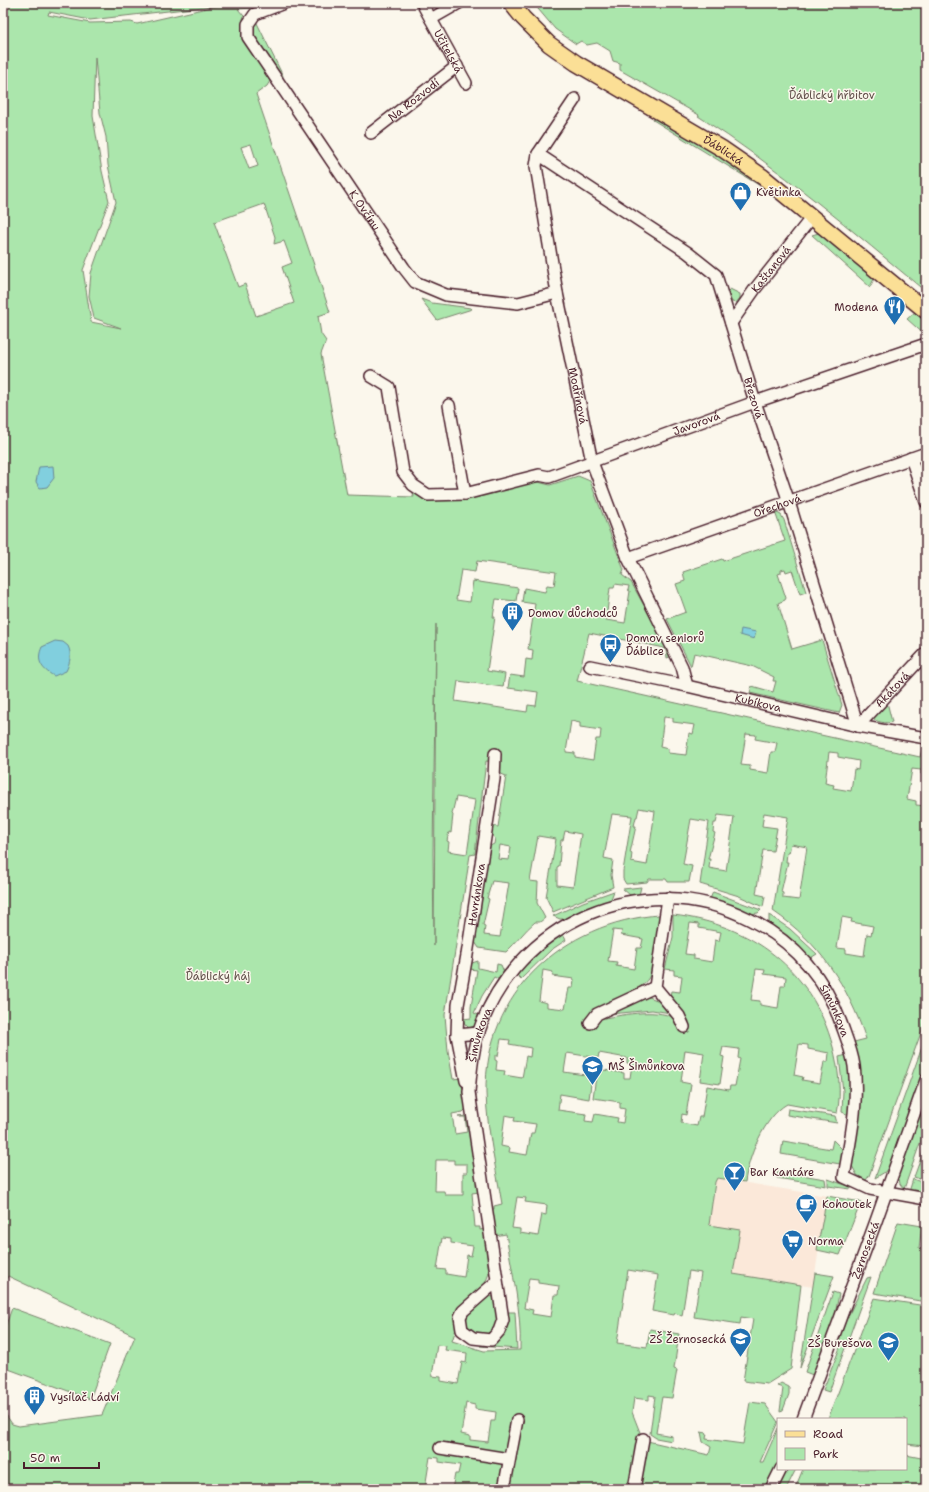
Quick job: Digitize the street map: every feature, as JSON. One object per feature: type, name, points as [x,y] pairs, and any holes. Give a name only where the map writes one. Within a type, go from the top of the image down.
[{"type":"main road","name":"Ďáblická","points":[[511,3],[528,24],[548,44],[605,81],[721,148],[763,177],[926,311]]},
{"type":"street","name":"K Ovčínu","points":[[284,3],[255,14],[248,24],[248,37],[404,268],[415,282],[446,294],[518,303],[557,293]]},
{"type":"street","name":"Učitelská","points":[[422,3],[466,83]]},
{"type":"street","name":"Učitelská","points":[[431,19],[459,3]]},
{"type":"street","name":"Na Rozvodí","points":[[371,133],[457,66]]},
{"type":"street","name":"Modřínová","points":[[575,99],[538,154],[536,166],[537,181],[557,293],[592,462],[628,558],[682,667],[687,686]]},
{"type":"street","name":"Březová","points":[[538,154],[687,252],[716,275],[755,402],[789,502],[858,726]]},
{"type":"street","name":"Kaštanová","points":[[731,323],[755,289],[812,217]]},
{"type":"street","name":"Javorová","points":[[371,376],[389,387],[403,472],[413,485],[428,495],[465,494],[539,475],[549,477],[755,402],[926,344]]},
{"type":"street","points":[[449,405],[465,494]]},
{"type":"street","name":"Ořechová","points":[[628,558],[926,453]]},
{"type":"street","points":[[911,458],[926,502]]},
{"type":"street","name":"Akátová","points":[[858,726],[926,653]]},
{"type":"street","name":"Kubíkova","points":[[590,666],[687,686],[858,726],[926,738]]},
{"type":"street","name":"Havránkova","points":[[469,1092],[457,1035],[458,1005],[493,787],[495,754]]},
{"type":"street","points":[[668,898],[655,987],[679,1016],[684,1028]]},
{"type":"street","name":"Šimůnkova","points":[[496,1282],[462,1311],[460,1317],[462,1330],[473,1338],[491,1340],[499,1332],[503,1320],[496,1282],[469,1092],[472,1058],[478,1033],[492,1001],[505,980],[531,950],[558,929],[589,913],[622,902],[668,898],[708,903],[733,911],[760,925],[786,942],[818,977],[835,1007],[850,1049],[854,1066],[854,1117],[844,1177],[870,1189],[886,1193]]},
{"type":"street","points":[[590,1023],[597,1014],[655,987]]},
{"type":"street","points":[[457,1035],[478,1033]]},
{"type":"street","name":"Žernosecká","points":[[803,1418],[926,1080]]},
{"type":"street","points":[[886,1193],[926,1199]]},
{"type":"street","points":[[504,1489],[517,1420]]},
{"type":"street","points":[[634,1489],[643,1440]]},
{"type":"street","points":[[440,1448],[509,1459]]},
{"type":"street","points":[[771,1489],[780,1470]]},
{"type":"shaded area","points":[[716,1178],[827,1196],[813,1287],[733,1274],[709,1225]]},
{"type":"green space","name":"Ďáblický háj","points":[[3,3],[270,3],[253,8],[238,9],[244,16],[242,25],[245,42],[270,81],[267,86],[256,94],[330,312],[318,316],[321,334],[326,341],[321,354],[347,495],[414,497],[412,489],[429,497],[534,481],[550,485],[578,476],[590,481],[624,570],[622,575],[631,582],[672,656],[667,658],[666,650],[660,647],[589,633],[577,681],[920,757],[923,744],[926,745],[926,775],[921,774],[921,770],[912,769],[907,799],[916,801],[916,805],[926,806],[926,1019],[869,1176],[866,1180],[857,1175],[851,1164],[854,1042],[866,1039],[850,1001],[830,967],[805,937],[773,911],[788,817],[764,813],[762,826],[777,828],[773,851],[763,850],[756,894],[765,896],[763,907],[739,896],[700,884],[709,822],[691,819],[683,864],[692,866],[689,882],[668,882],[666,879],[649,879],[647,882],[626,884],[623,879],[623,871],[632,816],[612,814],[604,858],[613,860],[611,875],[613,887],[553,912],[546,897],[556,839],[538,836],[530,881],[538,882],[537,903],[545,918],[540,922],[535,922],[506,952],[479,948],[475,942],[490,846],[494,844],[495,838],[490,834],[490,826],[498,827],[506,776],[499,773],[498,762],[486,761],[475,854],[470,855],[445,1015],[448,1051],[453,1079],[461,1078],[466,1109],[463,1112],[452,1114],[455,1134],[467,1132],[465,1117],[458,1117],[467,1116],[479,1192],[472,1193],[475,1227],[480,1227],[480,1230],[484,1229],[489,1273],[485,1284],[456,1321],[456,1329],[452,1341],[484,1351],[520,1350],[520,1321],[506,1234],[495,1236],[490,1209],[494,1209],[494,1206],[502,1204],[490,1135],[486,1093],[489,1057],[499,1024],[515,995],[536,969],[562,948],[592,932],[624,921],[659,915],[655,955],[649,978],[632,992],[632,995],[597,1019],[637,1013],[657,1013],[675,1018],[687,1028],[689,1021],[670,996],[671,991],[680,992],[682,976],[674,975],[674,970],[665,969],[673,937],[673,915],[701,920],[728,928],[752,940],[774,955],[794,973],[810,995],[823,1019],[833,1047],[838,1071],[839,1097],[837,1113],[787,1104],[771,1118],[758,1139],[745,1182],[717,1178],[715,1182],[709,1225],[740,1230],[733,1274],[801,1285],[791,1369],[767,1384],[743,1381],[753,1319],[741,1317],[740,1324],[694,1317],[701,1273],[689,1271],[682,1316],[675,1313],[674,1315],[652,1311],[658,1275],[628,1270],[617,1343],[647,1347],[650,1329],[679,1334],[674,1369],[677,1370],[672,1398],[662,1397],[656,1433],[672,1436],[672,1441],[656,1438],[650,1434],[655,1396],[649,1395],[649,1400],[634,1398],[632,1412],[643,1440],[709,1455],[711,1447],[703,1442],[701,1432],[707,1433],[706,1439],[743,1444],[750,1402],[765,1404],[777,1421],[777,1424],[760,1462],[763,1462],[777,1430],[778,1470],[771,1489],[452,1489],[455,1474],[458,1474],[460,1465],[439,1462],[439,1458],[430,1457],[425,1488],[433,1489],[3,1489],[3,1410],[12,1424],[19,1426],[102,1415],[135,1336],[8,1276],[3,1287]],"holes":[[[220,5],[137,24],[131,22],[90,23],[48,15],[49,12],[90,20]],[[95,57],[100,113],[106,137],[108,165],[116,202],[91,273],[89,296],[94,318],[121,328],[91,322],[83,270],[109,201],[102,171],[93,116]],[[251,144],[258,166],[249,169],[241,147]],[[264,204],[275,237],[274,244],[284,241],[292,263],[282,267],[294,303],[256,316],[245,284],[238,287],[214,222]],[[477,561],[556,572],[554,586],[547,585],[545,592],[524,588],[522,602],[535,604],[528,649],[533,650],[532,660],[526,659],[524,677],[510,675],[508,688],[538,692],[536,706],[528,705],[527,712],[455,701],[458,681],[503,687],[505,674],[487,671],[495,617],[493,617],[496,599],[516,601],[518,588],[473,581],[470,602],[456,600],[461,570],[475,572]],[[615,584],[629,586],[628,590],[630,591],[625,623],[606,620],[610,588],[614,588]],[[436,624],[434,946],[433,853]],[[664,717],[673,718],[673,722],[695,725],[693,734],[689,733],[686,755],[668,753],[668,749],[660,747]],[[571,721],[580,723],[580,727],[601,730],[600,739],[596,739],[593,760],[575,757],[575,753],[566,752]],[[746,734],[756,735],[755,739],[777,743],[775,752],[771,752],[768,773],[750,770],[750,766],[741,765]],[[829,752],[838,753],[838,757],[859,761],[858,770],[854,769],[851,791],[833,788],[834,785],[825,783]],[[456,797],[475,800],[467,854],[448,851],[449,842],[447,841],[449,832],[451,833],[452,814]],[[639,808],[655,811],[647,865],[631,862],[632,853],[630,853],[636,826],[634,826]],[[718,815],[734,817],[726,871],[709,868],[710,859],[708,859],[715,833],[713,832],[714,823],[716,823]],[[565,831],[581,834],[573,887],[557,885],[557,867],[559,866],[561,840],[563,840]],[[791,844],[807,847],[799,900],[783,898],[783,893],[781,892],[788,862],[786,862],[787,853],[789,853]],[[500,845],[511,847],[509,860],[498,859]],[[492,881],[509,883],[500,937],[484,935],[485,926],[483,925],[489,899],[487,898]],[[842,917],[852,919],[851,922],[873,926],[871,935],[867,934],[864,956],[846,953],[846,949],[837,948]],[[690,923],[699,924],[699,928],[721,932],[719,941],[715,940],[712,962],[694,959],[694,955],[685,954]],[[613,930],[622,931],[621,935],[643,939],[641,948],[637,948],[634,969],[616,966],[617,962],[608,961]],[[756,969],[765,970],[764,974],[786,977],[785,986],[781,986],[778,1008],[760,1005],[760,1001],[751,1000]],[[543,970],[553,972],[552,976],[574,979],[573,988],[569,988],[565,1009],[547,1007],[547,1003],[539,1001]],[[501,1039],[510,1040],[509,1044],[531,1048],[530,1057],[526,1056],[522,1078],[504,1075],[505,1071],[496,1070],[497,1061],[495,1060],[495,1056],[498,1056]],[[799,1044],[808,1045],[808,1049],[829,1053],[828,1062],[824,1062],[820,1083],[802,1080],[803,1077],[794,1075]],[[723,1047],[739,1049],[738,1058],[740,1059],[735,1086],[730,1086],[729,1090],[707,1086],[702,1117],[699,1117],[697,1126],[681,1123],[682,1114],[686,1115],[691,1084],[681,1082],[685,1050],[704,1053],[700,1081],[720,1084],[724,1057],[721,1056]],[[567,1053],[598,1058],[599,1053],[627,1058],[627,1063],[632,1064],[630,1078],[624,1078],[624,1073],[597,1069],[593,1098],[620,1102],[620,1108],[625,1109],[623,1123],[617,1122],[618,1118],[595,1114],[593,1122],[585,1121],[586,1114],[558,1110],[560,1094],[589,1099],[592,1076],[564,1072]],[[505,1115],[515,1117],[514,1121],[536,1124],[534,1133],[531,1133],[527,1155],[509,1152],[510,1148],[501,1146]],[[436,1160],[454,1160],[454,1164],[467,1164],[467,1173],[463,1173],[463,1195],[445,1195],[444,1191],[435,1191]],[[517,1197],[526,1198],[525,1202],[547,1205],[546,1215],[542,1214],[538,1236],[520,1233],[520,1229],[512,1228]],[[442,1238],[451,1239],[451,1243],[473,1246],[471,1256],[467,1255],[464,1277],[446,1274],[446,1270],[437,1269]],[[529,1278],[538,1279],[538,1283],[559,1286],[558,1295],[554,1295],[551,1317],[532,1314],[533,1310],[524,1308]],[[437,1345],[446,1346],[445,1350],[467,1353],[466,1363],[462,1362],[458,1384],[441,1381],[441,1377],[432,1376]],[[466,1403],[475,1405],[475,1409],[496,1412],[495,1421],[491,1421],[488,1442],[470,1440],[470,1436],[461,1434]]]},
{"type":"green space","name":"Ďáblický hřbitov","points":[[533,3],[926,3],[926,292],[786,178],[698,116],[699,115],[620,70],[620,63],[613,61],[610,51],[597,43],[587,45],[581,41],[576,44],[555,29]]},
{"type":"green space","points":[[256,21],[283,76],[282,80],[254,39],[252,33]]},
{"type":"green space","points":[[657,117],[727,159],[760,183],[791,210],[762,187],[653,120]]},
{"type":"green space","points":[[822,232],[875,277],[870,287],[812,235]]},
{"type":"green space","points":[[730,289],[740,294],[740,298],[736,303],[732,302],[727,292]]},
{"type":"green space","points":[[421,299],[432,303],[472,309],[437,320]]},
{"type":"green space","points":[[915,312],[919,313],[926,320],[926,336],[907,319]]},
{"type":"green space","points":[[775,512],[781,515],[784,520],[806,592],[800,594],[792,570],[786,572],[785,569],[781,570],[781,573],[778,574],[786,598],[778,603],[792,649],[822,640],[842,705],[839,713],[750,693],[752,686],[773,692],[776,681],[773,681],[774,677],[752,666],[694,653],[691,666],[667,619],[686,612],[676,584],[685,581],[683,572],[785,541]]},
{"type":"green space","points":[[887,702],[892,722],[887,723],[876,721],[872,718]]},
{"type":"green space","points":[[641,887],[639,895],[630,895],[623,889]]},
{"type":"green space","points":[[614,891],[611,899],[606,902],[566,919],[560,919],[553,916],[583,902]]},
{"type":"green space","points":[[713,892],[761,910],[758,913],[751,914],[710,899]]},
{"type":"green space","points":[[769,915],[790,929],[817,954],[809,959],[772,927],[769,922]]},
{"type":"green space","points":[[562,933],[566,940],[551,950],[521,979],[516,974],[535,952]]},
{"type":"green space","points":[[478,961],[478,968],[496,972],[497,964],[501,965],[504,972],[500,980],[494,977],[482,996],[474,1013],[481,1016],[477,1025],[469,1028],[463,1019],[471,1018],[471,1007],[477,970],[469,969],[472,963]]},
{"type":"green space","points":[[649,997],[662,1002],[671,1013],[652,1010],[600,1015],[638,999]]},
{"type":"green space","points":[[926,1036],[926,1066],[891,1163],[885,1172],[875,1178]]},
{"type":"green space","points":[[847,1055],[851,1080],[849,1115],[842,1112],[843,1091],[839,1057]]},
{"type":"green space","points":[[926,1097],[926,1126],[904,1189],[900,1184],[898,1174]]},
{"type":"green space","points":[[788,1109],[835,1116],[837,1123],[787,1115]]},
{"type":"green space","points":[[833,1140],[842,1149],[842,1160],[840,1164],[781,1154],[783,1141],[831,1149]]},
{"type":"green space","points":[[926,1144],[926,1181],[914,1177]]},
{"type":"green space","points":[[778,1171],[825,1179],[826,1186],[777,1178]]},
{"type":"green space","points":[[828,1179],[851,1187],[851,1189],[828,1186]]},
{"type":"green space","points":[[913,1179],[926,1184],[926,1192],[909,1192]]},
{"type":"green space","points":[[827,1196],[861,1202],[840,1255],[817,1250]]},
{"type":"green space","points":[[898,1222],[922,1226],[919,1248],[926,1249],[926,1302],[874,1293]]},
{"type":"green space","points":[[815,1273],[834,1276],[800,1368]]},
{"type":"green space","points":[[871,1277],[829,1392],[823,1390],[841,1345],[837,1344],[846,1320],[867,1278]]},
{"type":"green space","points":[[833,1292],[839,1294],[834,1320],[813,1375],[805,1372]]},
{"type":"green space","points":[[489,1295],[495,1298],[498,1323],[492,1334],[476,1337],[466,1325],[467,1315]]},
{"type":"green space","name":"ZŠ Burešova","points":[[874,1298],[926,1306],[926,1433],[924,1446],[907,1444],[907,1418],[828,1418]]},
{"type":"green space","points":[[12,1308],[110,1344],[90,1399],[3,1367],[3,1333]]},
{"type":"green space","points":[[507,1312],[515,1312],[517,1349],[480,1346],[493,1343],[498,1339],[504,1331],[506,1325]]},
{"type":"green space","points":[[781,1383],[789,1387],[789,1394],[783,1410],[780,1411],[783,1388],[777,1386]]},
{"type":"green space","points":[[907,1455],[926,1459],[926,1489],[797,1489],[798,1487],[796,1486],[803,1470],[907,1470]]},
{"type":"green space","points":[[784,1470],[796,1470],[786,1489],[775,1489]]},
{"type":"water","points":[[53,466],[54,478],[47,487],[40,488],[36,482],[39,467]]},
{"type":"water","points":[[741,629],[756,632],[754,639],[740,635]]},
{"type":"water","points":[[55,641],[63,642],[68,646],[70,655],[66,671],[54,676],[41,664],[40,652],[42,647]]},
{"type":"place","name":"Květinka","points":[[741,212]]},
{"type":"place","name":"Modena","points":[[894,326]]},
{"type":"place","name":"Domov důchodců","points":[[512,632]]},
{"type":"place","name":"Domov seniorů Ďáblice","points":[[611,664]]},
{"type":"place","name":"MŠ Šimůnkova","points":[[593,1086]]},
{"type":"place","name":"Bar Kantáre","points":[[734,1192]]},
{"type":"place","name":"Kohoutek","points":[[807,1224]]},
{"type":"place","name":"Norma","points":[[792,1260]]},
{"type":"place","name":"ZŠ Žernosecká","points":[[741,1358]]},
{"type":"place","name":"ZŠ Burešova","points":[[888,1362]]},
{"type":"place","name":"Vysílač Ládví","points":[[34,1416]]}]
